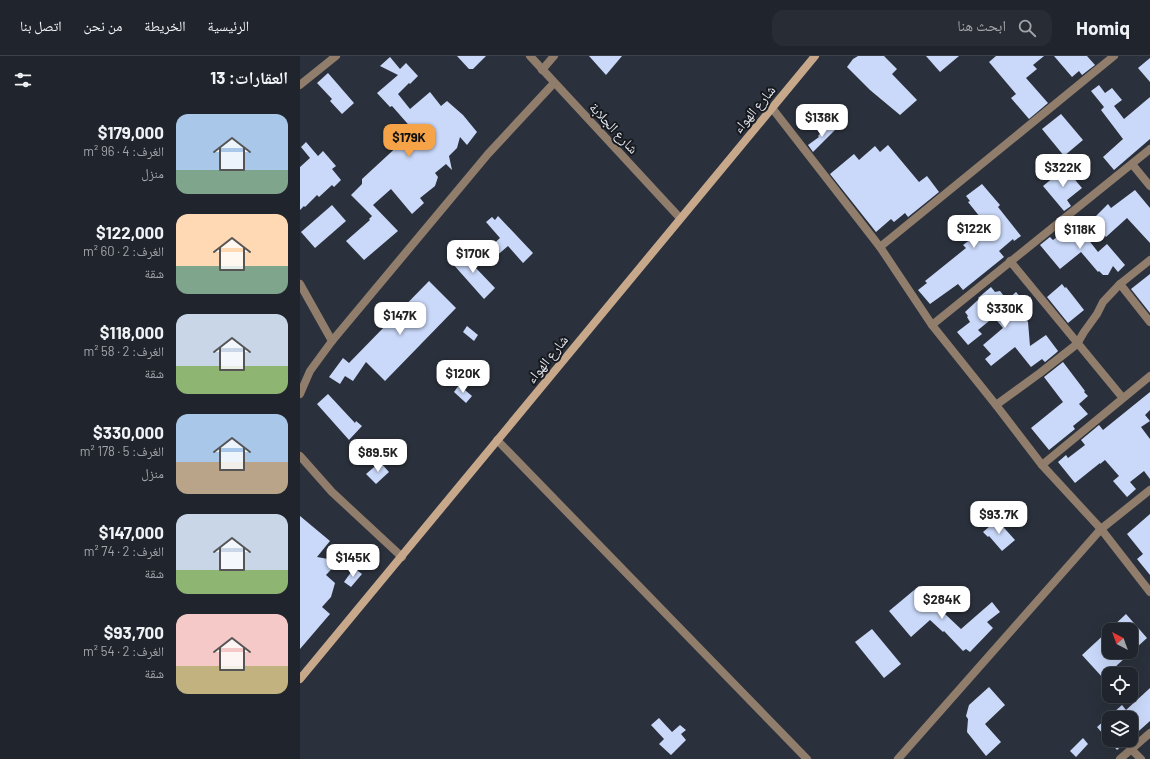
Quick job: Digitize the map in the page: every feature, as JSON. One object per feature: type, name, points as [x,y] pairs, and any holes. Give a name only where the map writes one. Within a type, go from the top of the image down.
[{"type":"street","points":[[300,85],[336,56]]},
{"type":"street","name":"شارع الجلابة","points":[[530,56],[680,218]]},
{"type":"street","points":[[542,70],[554,56]]},
{"type":"street","name":"شارع الهواء","points":[[300,679],[815,56]]},
{"type":"street","points":[[880,246],[1114,56]]},
{"type":"street","points":[[300,394],[310,371],[332,341],[488,154],[554,83]]},
{"type":"street","points":[[772,108],[880,246],[932,326],[1042,465],[1101,529],[1150,592]]},
{"type":"street","points":[[932,326],[1010,261],[1150,149]]},
{"type":"street","points":[[1132,164],[1150,186]]},
{"type":"street","points":[[996,405],[1077,344],[1098,314],[1103,302],[1120,284],[1150,260]]},
{"type":"street","points":[[1010,261],[1122,397]]},
{"type":"street","points":[[300,284],[332,341]]},
{"type":"street","points":[[1120,284],[1150,322]]},
{"type":"street","points":[[1042,465],[1122,397],[1150,376]]},
{"type":"street","points":[[497,440],[807,759]]},
{"type":"street","points":[[300,456],[332,492],[402,557]]},
{"type":"street","points":[[898,759],[1101,529],[1150,490]]},
{"type":"street","points":[[1120,759],[1150,733]]},
{"type":"street","points":[[1131,749],[1141,759]]},
{"type":"building","points":[[457,56],[486,56],[473,69],[469,69]]},
{"type":"building","points":[[589,56],[622,56],[606,75]]},
{"type":"building","points":[[858,56],[884,56],[897,69],[892,74],[917,100],[900,115],[870,90],[847,67],[853,59]]},
{"type":"building","points":[[926,56],[959,56],[940,72]]},
{"type":"building","points":[[996,56],[1044,56],[1033,65],[1037,69],[1026,78],[1048,103],[1029,119],[1011,98],[1016,94],[989,62]]},
{"type":"building","points":[[1054,56],[1087,56],[1095,65],[1082,75],[1079,71],[1072,77]]},
{"type":"building","points":[[390,57],[400,69],[406,63],[418,76],[398,94],[410,109],[430,92],[441,106],[447,101],[463,115],[477,132],[467,145],[460,137],[457,148],[449,156],[452,170],[446,164],[435,173],[438,177],[435,186],[420,198],[424,203],[412,214],[391,189],[373,205],[398,231],[364,260],[346,241],[370,220],[369,219],[372,216],[351,195],[362,184],[362,179],[414,131],[392,106],[390,107],[377,93],[398,75],[380,66]]},
{"type":"building","points":[[1150,58],[1150,82],[1138,68]]},
{"type":"building","points":[[328,73],[354,103],[342,114],[330,101],[332,99],[317,83]]},
{"type":"building","points":[[1099,85],[1105,93],[1112,88],[1122,100],[1114,106],[1124,119],[1150,97],[1150,139],[1114,170],[1103,157],[1123,139],[1101,110],[1104,107],[1091,91]]},
{"type":"building","points":[[1061,114],[1083,140],[1064,156],[1042,129]]},
{"type":"building","points":[[829,124],[835,130],[813,152],[808,145],[819,137],[818,136]]},
{"type":"building","points":[[306,142],[318,156],[323,151],[336,166],[332,169],[341,180],[334,187],[332,185],[319,197],[317,195],[300,210],[300,167],[310,158],[301,147]]},
{"type":"building","points":[[888,145],[919,182],[927,176],[939,192],[908,217],[905,213],[894,222],[891,219],[876,232],[830,174],[854,154],[859,160],[875,146],[880,152]]},
{"type":"building","points":[[1065,168],[1082,188],[1067,200],[1071,206],[1064,211],[1043,186]]},
{"type":"building","points":[[982,184],[1000,205],[998,207],[1021,236],[1014,241],[1013,239],[999,251],[1004,257],[963,290],[958,284],[930,304],[918,290],[927,283],[925,281],[966,248],[963,245],[971,239],[972,240],[988,227],[968,202],[970,201],[966,196]]},
{"type":"building","points":[[1135,190],[1150,208],[1150,243],[1127,218],[1106,237],[1092,220],[1108,204],[1111,208]]},
{"type":"building","points":[[332,205],[346,221],[315,248],[301,232]]},
{"type":"building","points":[[498,216],[533,253],[523,263],[508,246],[494,258],[487,250],[500,238],[486,222],[492,217],[495,220]]},
{"type":"building","points":[[1073,220],[1098,252],[1107,244],[1125,265],[1118,272],[1113,266],[1108,275],[1103,275],[1099,271],[1098,272],[1081,252],[1060,269],[1040,245],[1050,237],[1053,240],[1065,231],[1063,228]]},
{"type":"building","points":[[466,250],[478,263],[474,266],[495,288],[484,299],[452,263]]},
{"type":"building","points":[[1150,274],[1150,313],[1131,289]]},
{"type":"building","points":[[429,281],[456,308],[385,381],[366,362],[353,381],[345,376],[340,384],[329,377],[343,358],[349,363]]},
{"type":"building","points":[[1062,284],[1084,310],[1068,323],[1047,297]]},
{"type":"building","points":[[991,287],[995,292],[1000,291],[1007,300],[1016,292],[1022,299],[1014,305],[1028,322],[1030,346],[1046,335],[1058,351],[1045,362],[1042,359],[1031,367],[1015,347],[991,366],[985,359],[991,354],[983,345],[1003,328],[994,317],[978,330],[982,334],[968,345],[957,332],[970,322],[965,312]]},
{"type":"building","points":[[467,326],[478,335],[474,341],[463,332]]},
{"type":"building","points":[[1063,362],[1088,396],[1079,404],[1088,414],[1073,426],[1075,429],[1049,450],[1031,428],[1063,402],[1044,377]]},
{"type":"building","points":[[459,385],[472,396],[466,403],[454,392]]},
{"type":"building","points":[[1150,392],[1150,410],[1145,415],[1150,421],[1141,427],[1150,439],[1150,479],[1144,471],[1130,482],[1136,489],[1127,497],[1113,481],[1119,476],[1105,460],[1075,483],[1058,462],[1066,455],[1068,458],[1085,445],[1081,440],[1099,425],[1103,430]]},
{"type":"building","points":[[328,394],[355,423],[356,421],[362,426],[349,440],[317,404]]},
{"type":"building","points":[[380,462],[389,472],[376,484],[366,474]]},
{"type":"building","points":[[1150,514],[1150,575],[1137,559],[1143,554],[1127,534]]},
{"type":"building","points":[[300,516],[330,541],[317,557],[339,561],[326,575],[335,583],[331,597],[322,607],[330,614],[300,649]]},
{"type":"building","points":[[997,520],[1015,540],[1002,551],[989,536],[988,537],[983,532]]},
{"type":"building","points":[[354,568],[362,574],[351,587],[344,582]]},
{"type":"building","points":[[919,586],[944,615],[945,614],[961,629],[992,602],[1000,612],[987,622],[993,628],[970,652],[966,649],[963,651],[944,631],[943,632],[930,620],[911,637],[889,611]]},
{"type":"building","points":[[1126,614],[1134,623],[1116,623]]},
{"type":"building","points":[[1138,628],[1147,638],[1138,646]]},
{"type":"building","points":[[872,629],[901,664],[884,678],[855,642]]},
{"type":"building","points":[[1102,636],[1102,659],[1124,659],[1115,667],[1102,667],[1102,677],[1082,655]]},
{"type":"building","points":[[989,687],[1005,705],[985,724],[1001,742],[986,756],[967,732],[968,719],[966,716],[969,705]]},
{"type":"building","points":[[1150,688],[1150,721],[1138,732],[1138,711],[1115,711],[1122,705],[1126,710],[1134,703],[1138,703],[1138,699]]},
{"type":"building","points":[[659,718],[672,732],[680,725],[686,730],[681,734],[686,740],[671,755],[659,744],[664,739],[651,725]]},
{"type":"building","points":[[1102,723],[1102,733],[1097,727]]},
{"type":"building","points":[[1083,738],[1088,744],[1076,757],[1070,751]]}]
